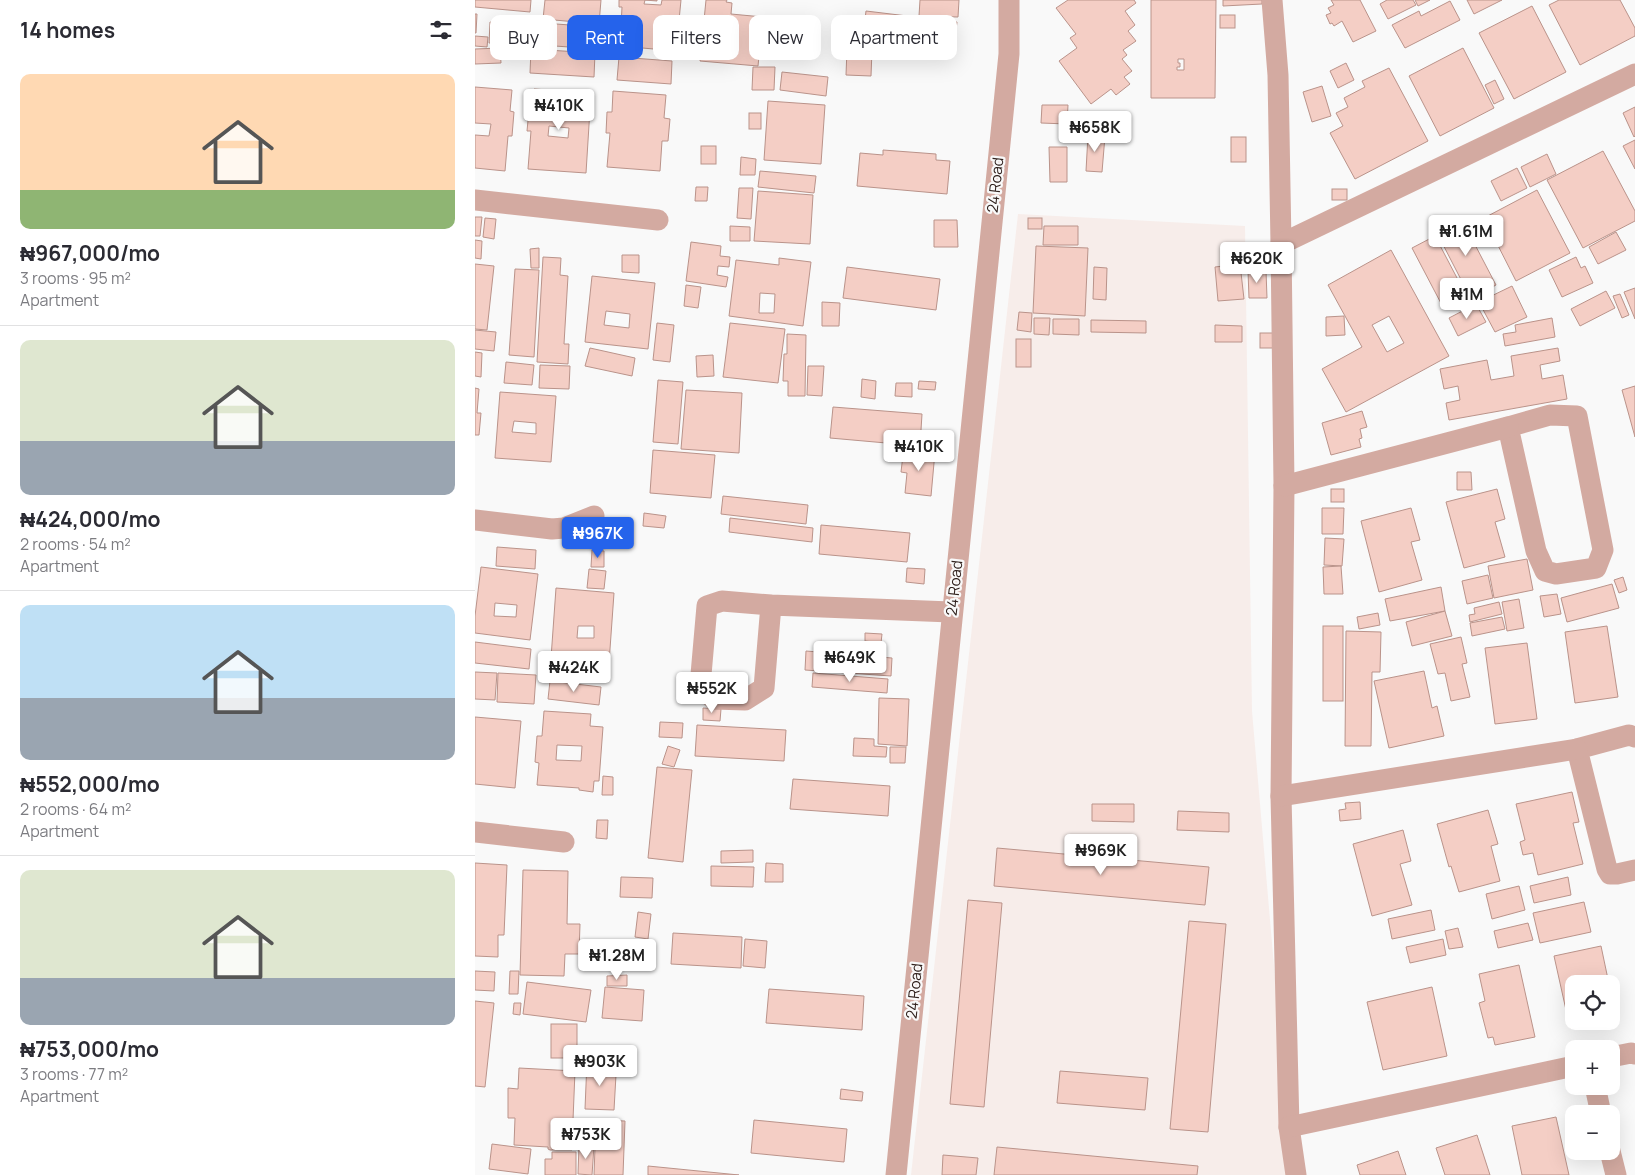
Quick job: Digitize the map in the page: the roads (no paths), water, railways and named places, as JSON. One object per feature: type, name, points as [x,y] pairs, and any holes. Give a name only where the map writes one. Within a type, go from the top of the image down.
[{"type":"street","name":"24 Road","points":[[896,1175],[951,612],[1009,54],[1009,0]]},
{"type":"street","points":[[1272,0],[1278,75],[1284,486],[1281,796],[1289,1127],[1296,1175]]},
{"type":"street","points":[[1281,244],[1635,74]]},
{"type":"street","points":[[475,200],[657,220]]},
{"type":"street","points":[[1284,486],[1550,415],[1577,416],[1603,550],[1601,560],[1596,568],[1556,574],[1545,571],[1536,551],[1508,427]]},
{"type":"street","points":[[475,520],[553,529],[564,528],[594,516]]},
{"type":"street","points":[[771,606],[764,688],[745,700],[714,699],[700,686],[707,606],[722,600],[771,606],[951,612]]},
{"type":"street","points":[[1281,796],[1577,749],[1629,735],[1635,737]]},
{"type":"street","points":[[1577,749],[1607,869],[1610,874],[1635,870]]},
{"type":"street","points":[[475,832],[564,842]]},
{"type":"street","points":[[1620,1055],[1635,1054]]},
{"type":"street","points":[[1289,1127],[1565,1068]]},
{"type":"street","points":[[1612,1160],[1616,1175]]}]
